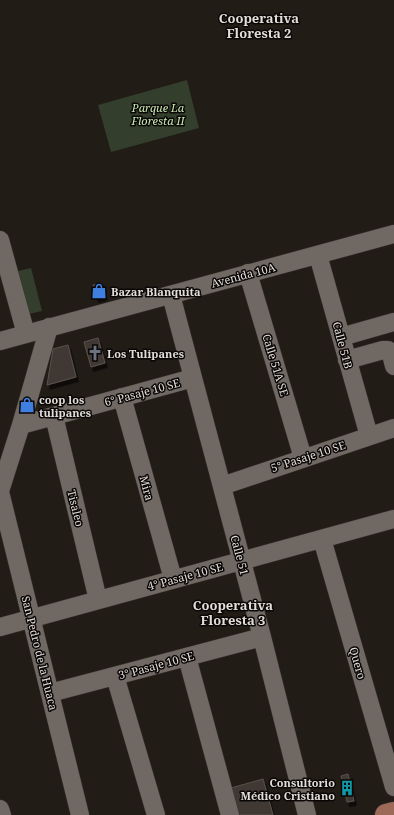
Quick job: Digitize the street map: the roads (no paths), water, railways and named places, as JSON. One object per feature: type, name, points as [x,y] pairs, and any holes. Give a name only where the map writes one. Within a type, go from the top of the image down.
[{"type":"main road","points":[[386,815],[394,813]]},
{"type":"street","name":"Avenida 10A","points":[[0,341],[394,234]]},
{"type":"street","points":[[0,240],[26,334]]},
{"type":"street","name":"Calle 51B","points":[[318,255],[369,436]]},
{"type":"street","name":"Calle 51A SE","points":[[248,273],[303,458]]},
{"type":"street","name":"Calle 51","points":[[171,294],[307,815]]},
{"type":"street","points":[[341,337],[394,322]]},
{"type":"street","points":[[0,491],[21,425],[49,327]]},
{"type":"street","points":[[347,360],[388,350],[391,354],[394,366]]},
{"type":"street","name":"6° Pasaje 10 SE","points":[[21,425],[193,378]]},
{"type":"street","name":"Mira","points":[[122,397],[172,579]]},
{"type":"street","name":"Tisaleo","points":[[54,416],[98,600]]},
{"type":"street","name":"5° Pasaje 10 SE","points":[[222,486],[394,428]]},
{"type":"street","name":"San Pedro de la Huaca","points":[[0,491],[80,815]]},
{"type":"street","name":"4° Pasaje 10 SE","points":[[0,627],[322,538],[393,525]]},
{"type":"street","name":"Quero","points":[[322,538],[394,787]]},
{"type":"street","name":"3° Pasaje 10 SE","points":[[50,693],[262,638]]},
{"type":"street","points":[[187,657],[230,815]]},
{"type":"street","points":[[115,676],[156,815]]},
{"type":"street","points":[[0,808],[2,815]]},
{"type":"place","name":"Bazar Blanquita","points":[[99,291]]},
{"type":"place","name":"Los Tulipanes","points":[[95,353]]},
{"type":"place","name":"coop los tulipanes","points":[[27,405]]},
{"type":"place","name":"Consultorio Médico Cristiano","points":[[347,788]]},
{"type":"district","name":"Cooperativa Floresta 2","points":[[259,26]]},
{"type":"district","name":"Cooperativa Floresta 3","points":[[233,612]]},
{"type":"park label","name":"Parque La Floresta II","points":[[158,113]]}]
